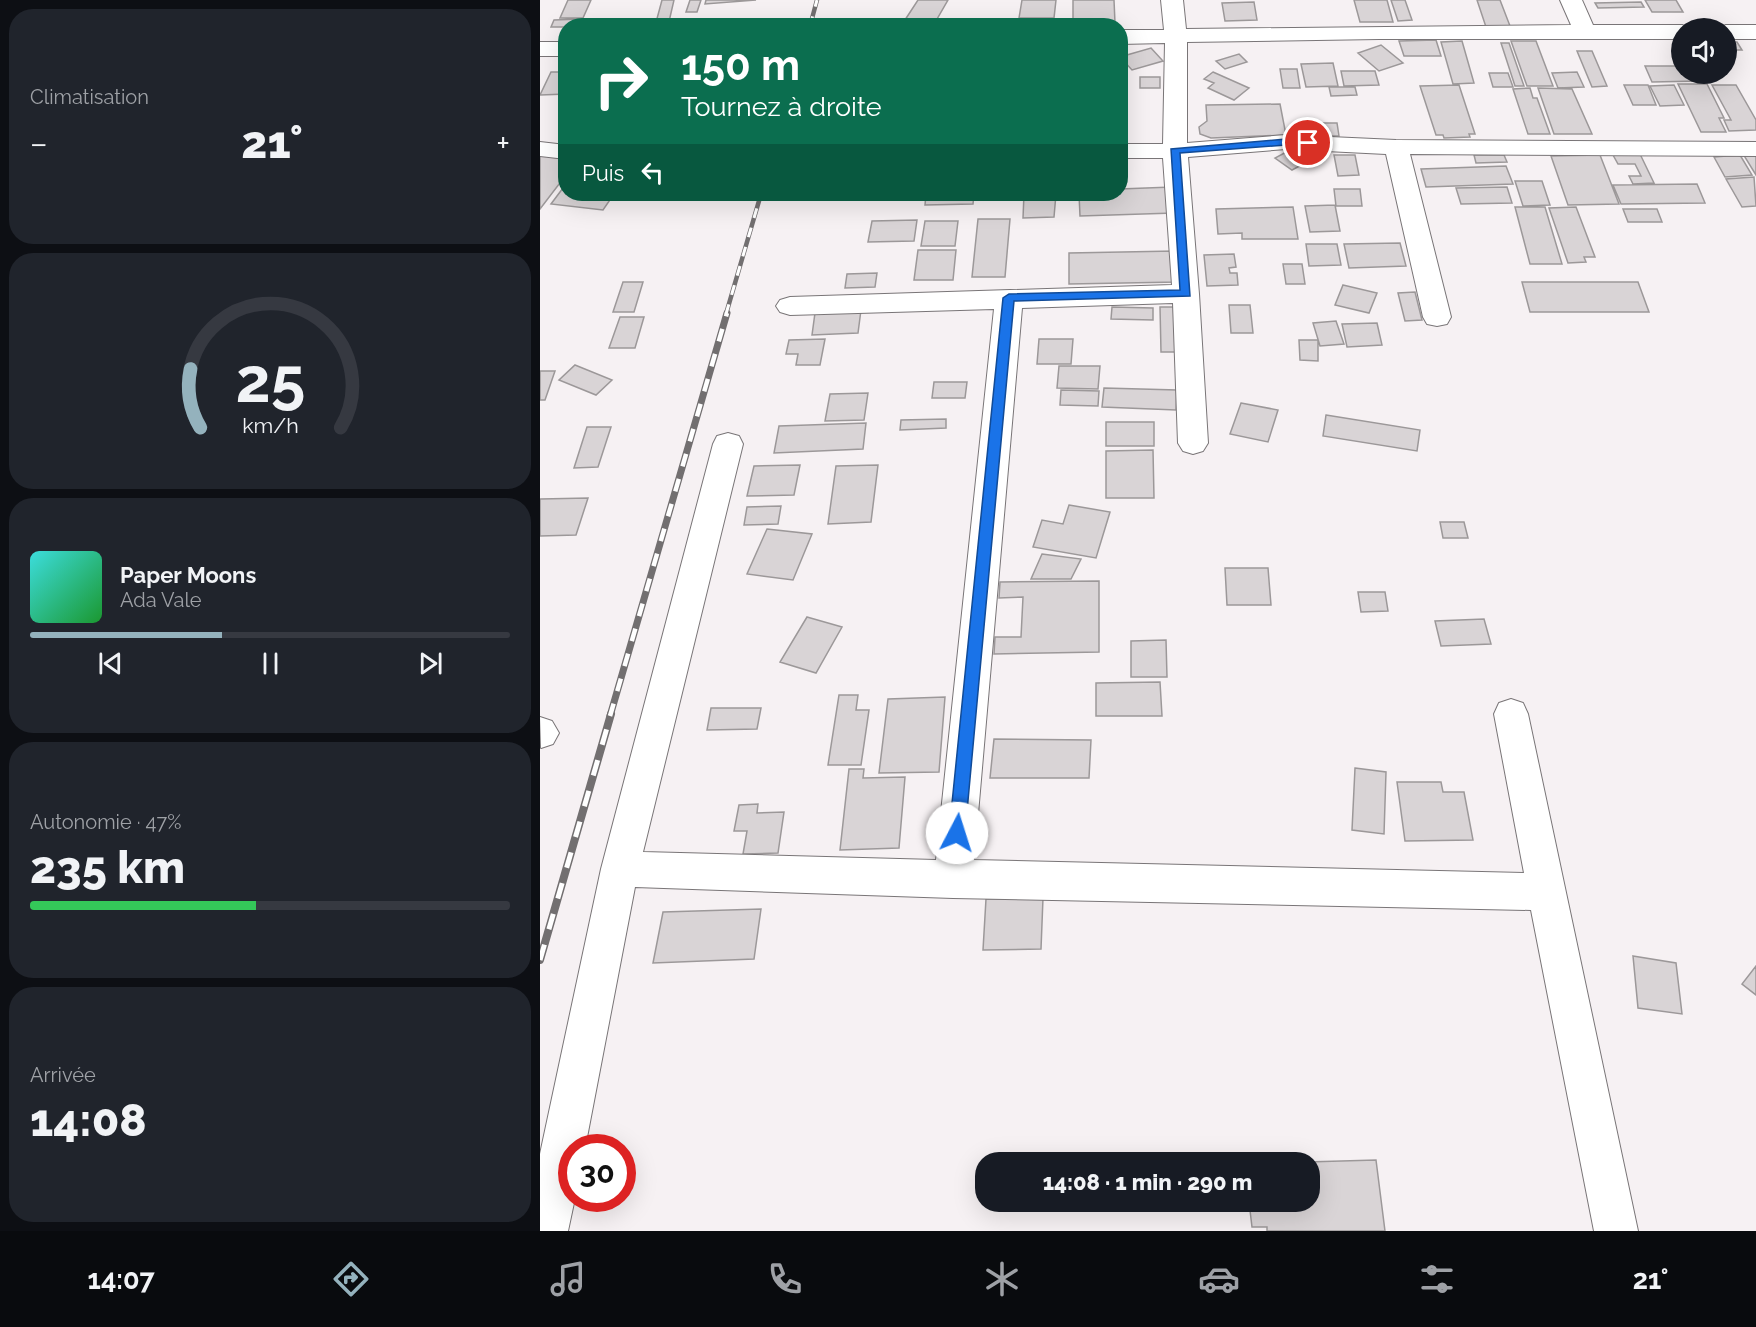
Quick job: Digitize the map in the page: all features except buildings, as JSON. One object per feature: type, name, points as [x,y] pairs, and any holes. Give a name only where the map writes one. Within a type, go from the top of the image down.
[{"type":"street","points":[[1172,0],[1176,37],[1175,151],[1186,294],[1193,443]]},
{"type":"street","points":[[1571,0],[1584,31]]},
{"type":"street","points":[[1128,37],[1671,32]]},
{"type":"street","points":[[1737,32],[1756,32]]},
{"type":"street","points":[[540,49],[558,49]]},
{"type":"street","points":[[1128,151],[1175,151],[1286,142],[1396,147],[1756,149]]},
{"type":"street","points":[[1396,147],[1437,317]]},
{"type":"street","points":[[540,149],[558,151]]},
{"type":"street","points":[[790,306],[1186,294]]},
{"type":"street","points":[[953,880],[1009,298]]},
{"type":"street","points":[[546,1231],[620,869],[728,444]]},
{"type":"street","points":[[1511,714],[1545,892],[1616,1231]]},
{"type":"street","points":[[620,869],[953,880],[1206,882],[1545,892]]},
{"type":"railway","points":[[812,18],[817,0]]},
{"type":"railway","points":[[726,314],[759,201]]},
{"type":"railway","points":[[610,716],[727,313]]},
{"type":"railway","points":[[540,960],[611,714]]},
{"type":"route","points":[[957,833],[1009,298],[1186,294],[1175,151],[1286,142],[1308,143]]}]
